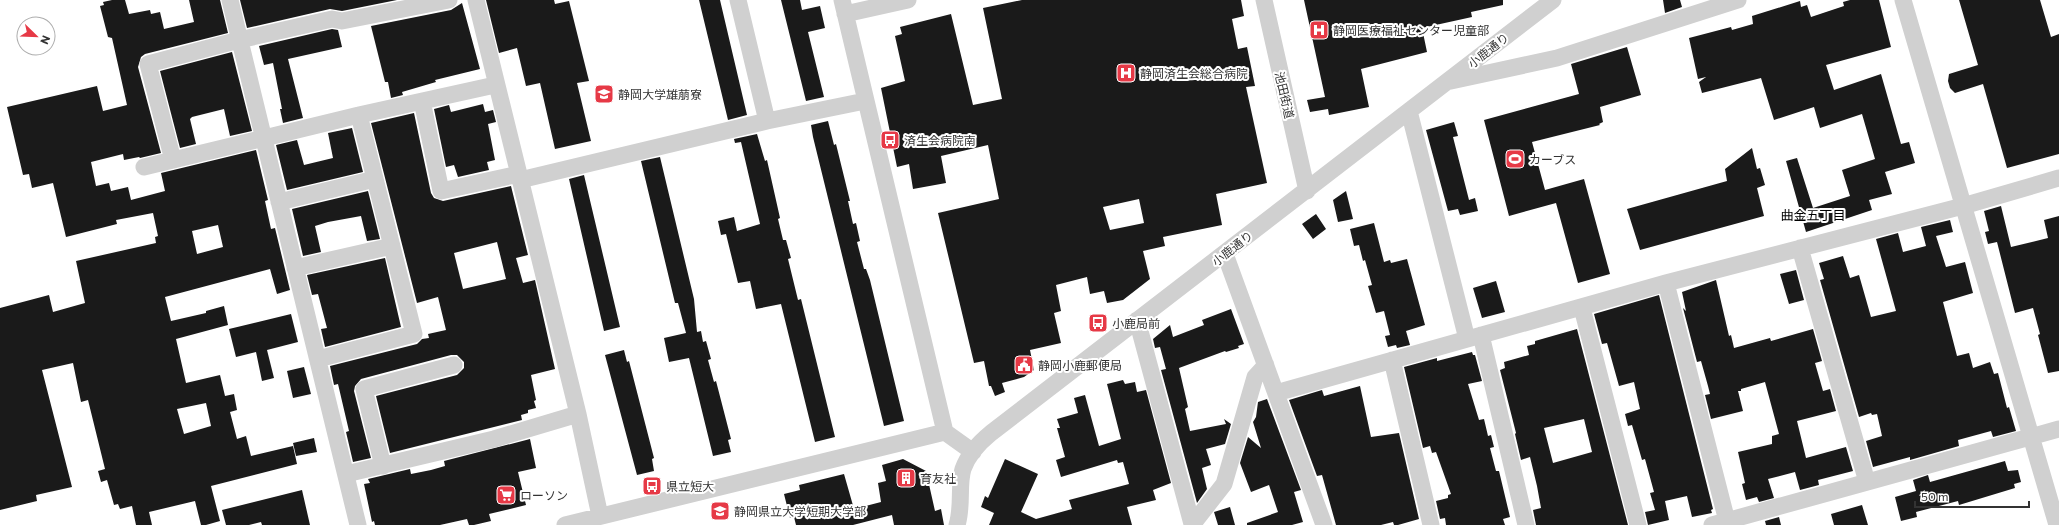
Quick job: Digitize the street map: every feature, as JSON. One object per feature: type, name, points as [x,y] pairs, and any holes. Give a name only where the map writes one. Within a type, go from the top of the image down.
[{"type":"street","points":[[230,0],[358,525]]},
{"type":"street","points":[[173,160],[148,64],[239,40],[332,19],[342,21],[449,0]]},
{"type":"street","points":[[476,0],[495,85],[520,177],[578,414],[600,516]]},
{"type":"street","points":[[738,0],[767,121]]},
{"type":"street","points":[[908,0],[843,7],[946,432],[973,452]]},
{"type":"street","name":"池田街道","points":[[1264,0],[1307,191]]},
{"type":"street","name":"小鹿通り","points":[[957,525],[960,515],[962,470],[973,452],[991,433],[1553,0]]},
{"type":"street","points":[[1447,82],[1556,58],[1738,0]]},
{"type":"street","points":[[1904,0],[2057,525]]},
{"type":"street","points":[[144,167],[359,115],[495,85]]},
{"type":"street","points":[[422,101],[441,191],[520,177],[767,121],[865,101]]},
{"type":"street","points":[[1409,111],[1526,525]]},
{"type":"street","points":[[318,359],[414,334],[359,115]]},
{"type":"street","points":[[1276,393],[1582,308],[1666,283],[1963,206],[2059,178]]},
{"type":"street","points":[[279,202],[375,180]]},
{"type":"street","points":[[295,268],[392,246]]},
{"type":"street","points":[[1800,248],[1867,482]]},
{"type":"street","points":[[1225,254],[1324,525]]},
{"type":"street","points":[[1666,283],[1722,524],[2059,429]]},
{"type":"street","points":[[1582,308],[1638,525]]},
{"type":"street","points":[[1137,320],[1192,525]]},
{"type":"street","points":[[1392,360],[1431,525]]},
{"type":"street","points":[[383,466],[364,389],[454,365]]},
{"type":"street","points":[[1192,525],[1224,484],[1255,376],[1266,365]]},
{"type":"street","points":[[346,474],[494,440],[578,414]]},
{"type":"street","points":[[565,525],[946,432]]},
{"type":"building","points":[[125,0],[129,14],[150,10],[151,14],[160,12],[164,29],[194,22],[189,0],[220,0],[228,33],[145,54],[141,57],[138,67],[161,153],[124,160],[123,154],[91,162],[96,186],[109,183],[111,191],[128,187],[131,200],[165,191],[161,173],[256,150],[268,200],[265,201],[271,229],[275,228],[290,290],[277,294],[270,269],[165,297],[171,321],[206,313],[206,311],[224,306],[228,325],[176,339],[186,383],[220,375],[225,396],[234,394],[237,410],[230,412],[237,439],[246,436],[251,456],[293,446],[297,464],[211,486],[220,521],[206,525],[201,525],[195,501],[149,512],[152,525],[136,525],[132,506],[120,509],[118,504],[114,505],[107,480],[101,482],[98,471],[105,469],[88,400],[81,402],[73,363],[42,370],[72,487],[36,495],[37,501],[0,510],[0,308],[49,295],[53,312],[85,303],[76,261],[156,243],[155,237],[158,236],[153,213],[116,220],[117,224],[66,237],[53,183],[32,188],[29,174],[23,175],[7,107],[97,86],[103,111],[127,105],[112,38],[108,37],[100,6],[104,5],[103,2]],"holes":[[[218,225],[223,247],[197,254],[192,231]],[[206,403],[211,426],[184,434],[177,409]]]},
{"type":"building","points":[[240,0],[397,0],[342,11],[330,9],[247,28]]},
{"type":"building","name":"静岡大学雄萠寮","points":[[486,0],[554,0],[555,4],[569,1],[589,81],[577,83],[591,141],[555,149],[540,83],[526,86],[517,48],[499,53]]},
{"type":"building","points":[[699,0],[720,0],[747,115],[728,120]]},
{"type":"building","points":[[781,0],[800,0],[802,10],[820,6],[825,28],[808,32],[824,97],[806,101]]},
{"type":"building","points":[[1022,0],[1241,0],[1244,16],[1232,19],[1238,49],[1247,47],[1255,86],[1246,87],[1267,183],[1216,194],[1222,225],[1163,237],[1165,246],[1143,251],[1150,279],[1123,300],[1107,303],[1104,291],[1090,294],[1087,277],[1056,285],[1061,311],[1054,313],[1061,343],[1030,350],[1034,370],[1024,377],[1002,383],[1005,392],[995,396],[991,386],[989,386],[984,361],[974,363],[938,213],[999,199],[988,145],[941,156],[946,183],[913,189],[909,164],[897,167],[881,88],[905,81],[895,36],[902,34],[900,27],[951,14],[973,105],[1002,99],[983,8]],"holes":[[[1139,199],[1144,223],[1110,230],[1103,207]]]},
{"type":"building","points":[[1304,0],[1503,0],[1503,5],[1471,12],[1472,17],[1422,28],[1427,52],[1361,69],[1369,107],[1329,115],[1328,109],[1310,112],[1307,100],[1325,97]]},
{"type":"building","points":[[1663,0],[1680,0],[1682,7],[1665,13]]},
{"type":"building","points":[[1850,0],[1879,0],[1891,47],[1826,65],[1834,90],[1881,74],[1901,144],[1909,142],[1915,163],[1885,172],[1892,194],[1869,200],[1872,210],[1806,232],[1786,161],[1797,158],[1813,208],[1850,196],[1842,170],[1875,159],[1862,114],[1820,128],[1814,107],[1774,120],[1761,78],[1702,93],[1699,82],[1706,77],[1698,79],[1689,38],[1731,27],[1732,30],[1753,24],[1752,16],[1800,1],[1801,7],[1807,5],[1811,17],[1844,6],[1843,2]]},
{"type":"building","points":[[1959,0],[2040,0],[2051,37],[2059,34],[2059,154],[2007,168],[1983,84],[1955,93],[1950,88],[1948,81],[1949,74],[1978,65]]},
{"type":"building","points":[[462,3],[480,69],[435,80],[436,82],[402,92],[403,95],[391,98],[388,82],[385,82],[371,26],[451,10]]},
{"type":"building","points":[[332,29],[338,30],[342,47],[288,59],[303,118],[283,123],[280,109],[282,109],[273,63],[264,65],[259,46]]},
{"type":"building","points":[[1627,47],[1641,95],[1600,107],[1603,122],[1599,124],[1600,125],[1532,142],[1545,190],[1584,179],[1610,274],[1578,283],[1556,203],[1509,216],[1484,120],[1579,94],[1571,64]]},
{"type":"building","points":[[232,52],[252,131],[230,136],[224,109],[192,117],[190,119],[196,144],[180,148],[160,71]]},
{"type":"building","points":[[483,104],[485,112],[493,110],[496,122],[488,124],[495,160],[487,162],[489,170],[458,177],[454,165],[446,167],[434,109],[449,105],[451,112]]},
{"type":"building","points":[[414,113],[431,193],[434,198],[443,201],[511,186],[528,255],[516,258],[523,283],[535,280],[555,369],[531,375],[536,408],[528,410],[528,413],[521,415],[522,420],[390,453],[376,396],[457,375],[464,368],[464,362],[457,355],[451,355],[361,379],[355,386],[354,391],[371,458],[353,462],[346,432],[349,431],[338,384],[334,385],[330,366],[417,344],[422,339],[429,338],[428,334],[446,330],[438,297],[417,303],[371,123]],"holes":[[[497,242],[506,279],[463,289],[454,253]]]},
{"type":"building","points":[[828,121],[834,145],[836,144],[850,201],[848,201],[853,224],[856,223],[860,241],[857,242],[864,269],[866,269],[870,280],[904,421],[884,426],[813,137],[811,125]]},
{"type":"building","points":[[1454,122],[1458,136],[1453,137],[1469,200],[1475,198],[1478,211],[1460,215],[1458,209],[1448,211],[1426,130]]},
{"type":"building","points":[[352,128],[363,172],[287,190],[276,145],[297,140],[304,165],[333,158],[328,133]]},
{"type":"building","points":[[757,134],[765,161],[767,160],[780,218],[778,219],[783,240],[786,240],[791,258],[788,259],[798,300],[801,299],[835,437],[815,442],[781,304],[756,309],[750,281],[738,283],[726,234],[721,235],[718,221],[734,217],[737,231],[760,224],[741,142],[735,143],[734,139]]},
{"type":"building","points":[[1752,148],[1757,169],[1760,168],[1765,185],[1757,188],[1764,216],[1640,250],[1627,209],[1727,181],[1725,169]]},
{"type":"building","points":[[660,157],[694,299],[697,332],[701,331],[703,342],[706,341],[711,359],[708,360],[714,382],[716,381],[731,439],[728,440],[731,452],[713,456],[689,358],[669,362],[664,338],[686,333],[678,303],[675,303],[641,161]]},
{"type":"building","points":[[584,175],[620,327],[604,331],[569,179]]},
{"type":"building","points":[[368,191],[380,239],[367,241],[361,216],[328,222],[315,226],[321,252],[303,256],[292,209]]},
{"type":"building","points":[[1346,191],[1353,219],[1338,222],[1333,200]]},
{"type":"building","points":[[2001,206],[2011,247],[2048,238],[2044,220],[2059,216],[2059,371],[2048,373],[2033,308],[2015,313],[1997,242],[1988,244],[1985,232],[1989,231],[1984,211]]},
{"type":"building","points":[[1316,214],[1326,229],[1313,239],[1302,224]]},
{"type":"building","points":[[1950,220],[1953,232],[1936,236],[1946,267],[1965,262],[1973,293],[1943,302],[1957,356],[1969,353],[1973,368],[1990,362],[1994,374],[1998,373],[2007,408],[2009,407],[2016,431],[1993,437],[1991,431],[1958,440],[1959,446],[1910,460],[1910,457],[1873,467],[1866,441],[1882,436],[1877,414],[1872,415],[1871,413],[1859,417],[1820,280],[1824,279],[1819,263],[1843,256],[1850,278],[1859,275],[1871,317],[1896,311],[1876,239],[1898,233],[1903,252],[1926,246],[1921,227]]},
{"type":"building","points":[[1374,223],[1384,262],[1390,260],[1391,263],[1407,259],[1425,325],[1406,331],[1410,345],[1397,348],[1396,345],[1388,347],[1385,336],[1390,335],[1384,311],[1376,313],[1368,286],[1372,285],[1365,260],[1363,261],[1359,245],[1354,246],[1350,229]]},
{"type":"building","points":[[385,258],[401,327],[325,347],[321,329],[327,328],[318,294],[312,295],[307,275]]},
{"type":"building","points":[[1796,270],[1804,300],[1789,304],[1780,274]]},
{"type":"building","points":[[1716,280],[1729,336],[1731,335],[1734,348],[1770,338],[1771,341],[1813,329],[1822,361],[1815,363],[1823,391],[1830,389],[1836,411],[1797,421],[1806,458],[1846,447],[1853,471],[1818,480],[1819,485],[1800,490],[1795,472],[1768,479],[1774,498],[1759,502],[1757,497],[1746,500],[1742,484],[1745,483],[1738,452],[1772,444],[1772,436],[1779,434],[1765,382],[1738,391],[1743,411],[1711,419],[1705,395],[1710,394],[1701,361],[1697,362],[1683,308],[1686,311],[1682,292]]},
{"type":"building","points":[[1496,281],[1505,312],[1482,318],[1473,288]]},
{"type":"building","points":[[1659,295],[1713,509],[1711,510],[1712,513],[1692,517],[1687,496],[1665,501],[1669,520],[1648,525],[1645,512],[1655,510],[1650,493],[1654,492],[1645,459],[1642,460],[1632,425],[1628,426],[1625,414],[1640,409],[1634,382],[1619,386],[1607,343],[1602,344],[1594,314]]},
{"type":"building","points":[[1231,309],[1244,344],[1238,346],[1239,348],[1225,351],[1179,368],[1188,407],[1185,409],[1190,431],[1226,424],[1224,419],[1231,424],[1225,444],[1206,449],[1211,465],[1202,468],[1207,489],[1197,503],[1161,370],[1166,369],[1160,347],[1155,348],[1153,339],[1170,325],[1173,337],[1204,325],[1202,320]]},
{"type":"building","points":[[291,314],[298,342],[267,350],[274,378],[262,381],[256,352],[236,357],[229,329]]},
{"type":"building","points":[[1577,329],[1628,525],[1536,525],[1533,510],[1541,508],[1537,486],[1530,457],[1521,460],[1516,433],[1500,370],[1505,368],[1504,362],[1529,355],[1527,346],[1535,344],[1535,341]],"holes":[[[1584,419],[1592,452],[1553,463],[1544,428]]]},
{"type":"building","points":[[624,350],[627,362],[629,361],[654,458],[652,459],[654,471],[637,475],[605,355]]},
{"type":"building","points":[[1472,352],[1473,355],[1475,355],[1482,381],[1468,384],[1479,420],[1484,419],[1488,436],[1491,435],[1494,447],[1490,448],[1496,471],[1499,471],[1510,517],[1503,519],[1505,525],[1446,525],[1445,518],[1440,519],[1436,501],[1448,498],[1448,495],[1451,494],[1436,452],[1432,453],[1430,446],[1423,448],[1404,367],[1437,358],[1437,361]]},
{"type":"building","points":[[304,367],[311,394],[293,398],[287,371]]},
{"type":"building","points":[[1123,380],[1125,384],[1135,382],[1137,392],[1146,390],[1171,483],[1153,490],[1156,500],[1127,507],[1132,525],[989,525],[994,513],[981,507],[985,496],[988,498],[1005,459],[1038,474],[1021,512],[1036,519],[1072,509],[1069,500],[1129,484],[1123,462],[1118,463],[1117,460],[1061,477],[1056,460],[1065,457],[1057,428],[1060,428],[1057,419],[1078,413],[1074,398],[1085,395],[1099,446],[1121,439],[1107,384]]},
{"type":"building","points":[[1360,386],[1371,437],[1399,433],[1419,519],[1398,525],[1394,525],[1393,522],[1381,525],[1336,525],[1322,475],[1317,476],[1289,400],[1322,390],[1324,396]]},
{"type":"building","points":[[1267,399],[1301,490],[1294,492],[1303,522],[1292,525],[1247,525],[1247,523],[1278,512],[1269,485],[1251,492],[1240,463],[1248,437],[1261,448],[1253,422],[1256,417],[1258,402]]},
{"type":"building","points":[[314,438],[317,452],[296,456],[293,443]]},
{"type":"building","points":[[530,439],[536,468],[518,472],[526,505],[489,514],[491,521],[474,525],[469,525],[467,519],[440,525],[375,525],[374,521],[372,522],[364,484],[370,483],[368,479],[410,469],[411,474],[431,470],[445,466],[444,461]]},
{"type":"building","points":[[903,459],[926,471],[935,511],[941,509],[944,525],[894,525],[892,515],[853,525],[796,525],[794,517],[790,518],[784,494],[800,490],[799,485],[844,474],[854,509],[881,502],[878,483],[886,481],[882,465]]},
{"type":"building","points":[[2005,461],[2008,471],[2018,470],[2021,482],[2014,484],[2015,488],[1959,505],[1958,501],[1916,512],[1917,517],[1901,521],[1895,497],[1916,491],[1913,480],[1928,475],[1930,482]]},
{"type":"building","points":[[302,490],[310,525],[262,525],[261,522],[249,525],[226,525],[222,510]]},
{"type":"building","points":[[1862,505],[1868,525],[1834,525],[1831,514]]},
{"type":"building","points":[[1230,507],[1235,525],[1218,525],[1214,512]]},
{"type":"building","points":[[1779,517],[1781,525],[1766,525],[1765,521]]},
{"type":"place","name":"静岡医療福祉センター児童部","points":[[1319,30]]},
{"type":"place","name":"静岡済生会総合病院","points":[[1126,73]]},
{"type":"place","name":"静岡大学雄萠寮","points":[[604,94]]},
{"type":"place","name":"済生会病院南","points":[[890,140]]},
{"type":"place","name":"カーブス","points":[[1515,159]]},
{"type":"place","name":"小鹿局前","points":[[1098,323]]},
{"type":"place","name":"静岡小鹿郵便局","points":[[1024,365]]},
{"type":"place","name":"育友社","points":[[906,478]]},
{"type":"place","name":"県立短大","points":[[652,486]]},
{"type":"place","name":"ローソン","points":[[506,495]]},
{"type":"place","name":"静岡県立大学短期大学部","points":[[720,511]]},
{"type":"district","name":"曲金五丁目","points":[[1813,215]]}]
